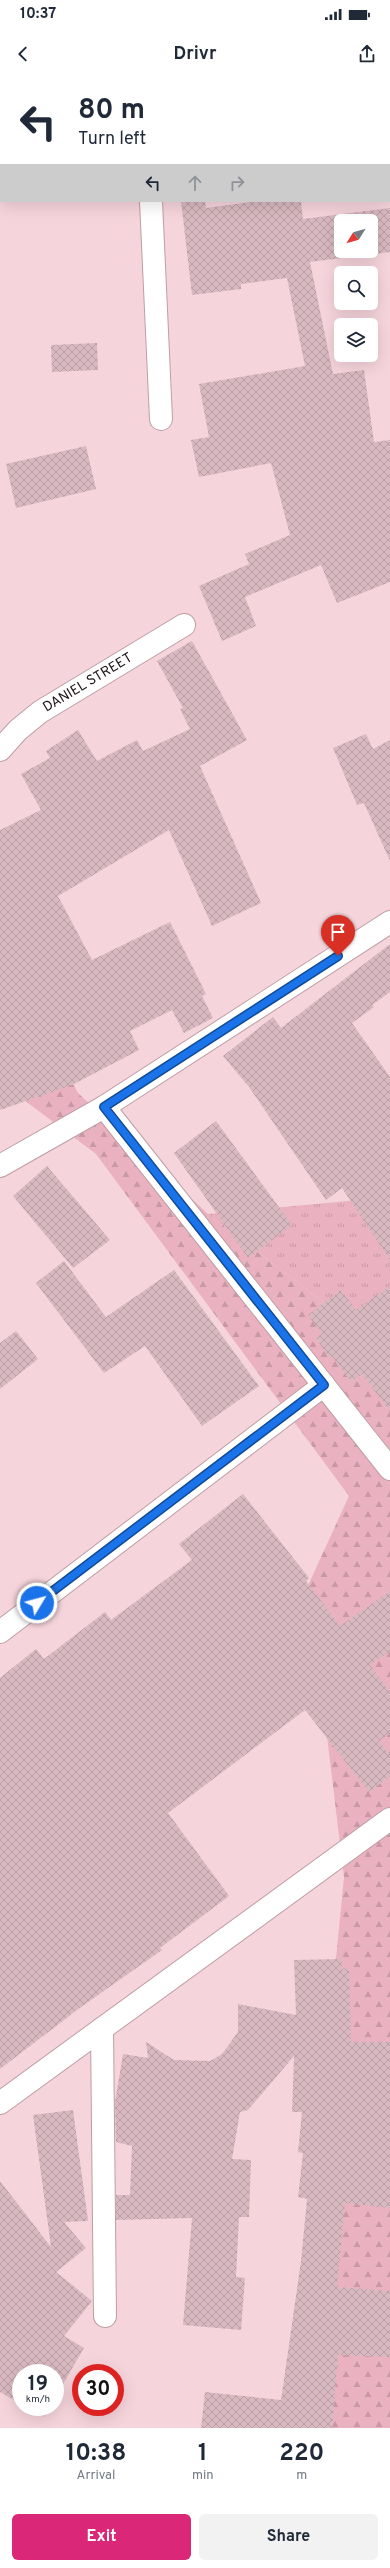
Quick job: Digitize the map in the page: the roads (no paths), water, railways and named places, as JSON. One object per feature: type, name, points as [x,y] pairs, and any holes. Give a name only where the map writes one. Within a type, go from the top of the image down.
[{"type":"street","points":[[151,202],[161,418]]},
{"type":"street","name":"DANIEL STREET","points":[[0,750],[18,730],[40,712],[184,625]]},
{"type":"street","points":[[0,1166],[104,1107],[390,922]]},
{"type":"street","points":[[104,1107],[390,1469]]},
{"type":"street","points":[[0,1632],[324,1385]]},
{"type":"street","points":[[0,2103],[390,1819]]},
{"type":"street","points":[[102,2029],[104,2316]]}]
